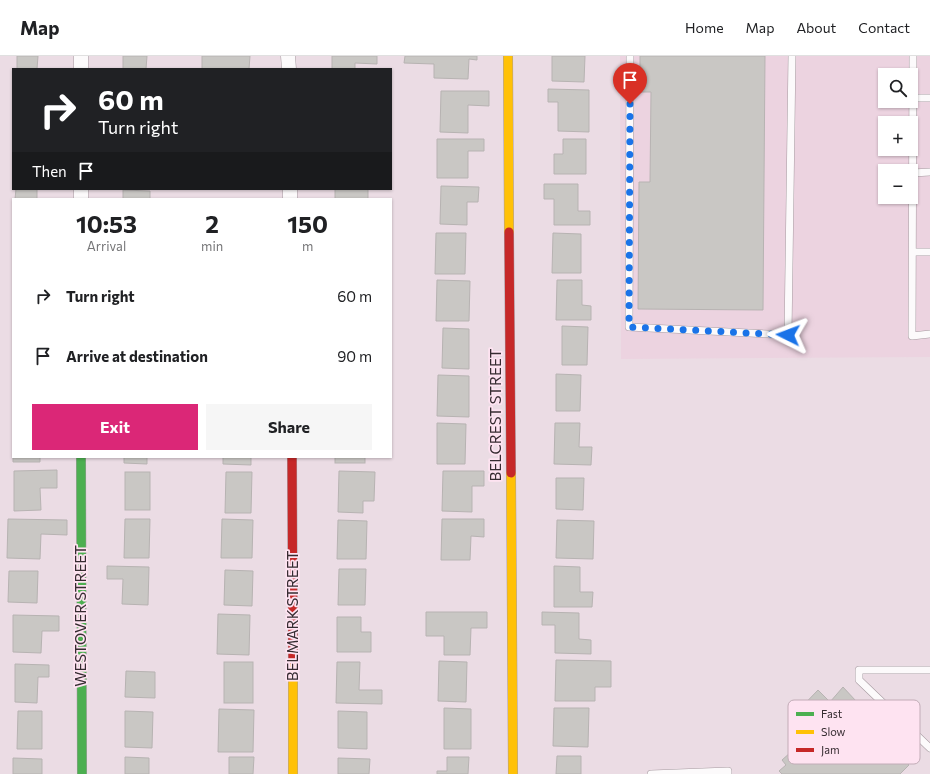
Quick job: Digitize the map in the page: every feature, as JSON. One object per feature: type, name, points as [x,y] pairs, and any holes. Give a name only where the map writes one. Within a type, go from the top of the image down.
[{"type":"street","points":[[81,56],[81,68]]},
{"type":"street","points":[[288,56],[288,68]]},
{"type":"street","name":"BELCREST STREET","points":[[508,56],[513,774]]},
{"type":"street","name":"WESTOVER STREET","points":[[81,458],[82,774]]},
{"type":"street","name":"BELMARK STREET","points":[[292,458],[294,774]]},
{"type":"lane","points":[[630,56],[629,327],[788,335],[792,56]]},
{"type":"lane","points":[[913,56],[913,68]]},
{"type":"lane","points":[[918,98],[930,98]]},
{"type":"lane","points":[[913,108],[913,164]]},
{"type":"lane","points":[[918,173],[930,172]]},
{"type":"lane","points":[[913,204],[912,336],[930,334]]},
{"type":"lane","points":[[913,252],[930,252]]},
{"type":"lane","points":[[880,700],[859,680],[859,670],[930,670]]},
{"type":"lane","points":[[920,738],[930,748]]},
{"type":"lane","points":[[651,774],[728,772],[728,774]]},
{"type":"shaded area","points":[[620,56],[930,56],[930,357],[621,359]]},
{"type":"building","points":[[17,56],[38,56],[37,68],[17,68]]},
{"type":"building","points":[[123,56],[147,56],[146,68],[123,68]]},
{"type":"building","points":[[202,56],[250,56],[249,68],[202,68]]},
{"type":"building","points":[[332,56],[377,56],[377,64],[355,63],[355,68],[332,68]]},
{"type":"building","points":[[405,56],[477,56],[477,60],[469,59],[468,79],[434,78],[434,64],[404,63]]},
{"type":"building","points":[[552,56],[585,56],[584,82],[552,81]]},
{"type":"building","points":[[640,56],[765,56],[763,310],[638,309],[639,182],[650,182],[651,92],[640,92]]},
{"type":"building","points":[[548,89],[589,90],[589,132],[558,131],[558,102],[548,102]]},
{"type":"building","points":[[441,91],[489,91],[489,106],[468,105],[468,133],[440,132]]},
{"type":"building","points":[[437,139],[484,139],[484,151],[468,151],[468,178],[437,178]]},
{"type":"building","points":[[563,139],[586,139],[586,174],[554,174],[554,154],[563,154]]},
{"type":"building","points":[[544,184],[578,184],[578,211],[590,211],[590,225],[554,225],[554,199],[544,199]]},
{"type":"building","points":[[441,186],[479,187],[478,202],[467,202],[467,225],[440,224]]},
{"type":"building","points":[[16,190],[37,190],[37,198],[15,198]]},
{"type":"building","points":[[123,190],[150,191],[150,198],[123,198]]},
{"type":"building","points":[[335,190],[368,190],[368,198],[335,198]]},
{"type":"building","points":[[436,233],[466,233],[465,274],[435,274]]},
{"type":"building","points":[[553,233],[581,234],[581,273],[552,273]]},
{"type":"building","points":[[437,280],[470,281],[469,321],[436,321]]},
{"type":"building","points":[[557,280],[582,280],[582,305],[591,306],[591,320],[556,320]]},
{"type":"building","points":[[562,326],[588,327],[587,365],[562,365]]},
{"type":"building","points":[[443,328],[469,329],[469,369],[442,368]]},
{"type":"building","points":[[556,374],[581,375],[580,411],[556,411]]},
{"type":"building","points":[[438,375],[469,376],[469,417],[437,416]]},
{"type":"building","points":[[437,423],[466,424],[465,464],[437,464]]},
{"type":"building","points":[[555,423],[580,423],[579,447],[592,447],[591,465],[554,464]]},
{"type":"building","points":[[13,458],[40,458],[40,462],[13,462]]},
{"type":"building","points":[[124,458],[147,458],[147,464],[124,463]]},
{"type":"building","points":[[223,458],[251,458],[251,465],[223,464]]},
{"type":"building","points":[[335,458],[365,458],[365,463],[335,463]]},
{"type":"building","points":[[57,470],[57,488],[40,488],[41,510],[14,511],[14,471]]},
{"type":"building","points":[[339,471],[375,472],[374,501],[363,501],[363,513],[338,512]]},
{"type":"building","points":[[443,471],[484,471],[484,486],[472,486],[472,512],[442,511]]},
{"type":"building","points":[[125,472],[150,472],[150,510],[125,510]]},
{"type":"building","points":[[226,472],[252,472],[251,513],[225,513]]},
{"type":"building","points":[[556,478],[584,478],[583,510],[556,509]]},
{"type":"building","points":[[8,519],[67,520],[67,535],[41,534],[40,559],[7,558]]},
{"type":"building","points":[[125,519],[150,519],[149,558],[124,558]]},
{"type":"building","points":[[222,519],[253,520],[252,558],[221,558]]},
{"type":"building","points":[[442,519],[484,519],[484,537],[471,536],[470,560],[441,560]]},
{"type":"building","points":[[338,520],[367,521],[366,559],[337,559]]},
{"type":"building","points":[[557,520],[594,521],[593,559],[556,558]]},
{"type":"building","points":[[107,566],[149,567],[148,605],[122,604],[123,579],[107,579]]},
{"type":"building","points":[[554,566],[580,567],[580,592],[593,592],[592,607],[554,607]]},
{"type":"building","points":[[339,569],[366,569],[365,605],[338,605]]},
{"type":"building","points":[[225,570],[253,571],[252,606],[224,605]]},
{"type":"building","points":[[9,571],[38,571],[37,603],[8,602]]},
{"type":"building","points":[[426,612],[487,612],[487,628],[471,628],[470,655],[444,655],[444,636],[426,636]]},
{"type":"building","points":[[542,612],[579,613],[579,639],[591,640],[591,654],[555,653],[555,625],[542,625]]},
{"type":"building","points":[[218,614],[250,615],[249,655],[217,654]]},
{"type":"building","points":[[13,615],[59,616],[59,631],[42,631],[41,653],[13,652]]},
{"type":"building","points":[[337,617],[361,617],[361,632],[371,632],[371,652],[337,652]]},
{"type":"building","points":[[556,660],[611,661],[611,687],[595,687],[595,701],[555,701]]},
{"type":"building","points":[[439,661],[467,662],[466,702],[438,701]]},
{"type":"building","points":[[224,662],[253,662],[253,703],[224,703]]},
{"type":"building","points":[[337,662],[360,662],[359,690],[382,690],[382,704],[336,703]]},
{"type":"building","points":[[15,664],[49,665],[49,677],[38,677],[37,703],[15,702]]},
{"type":"building","points":[[126,671],[155,672],[155,698],[125,697]]},
{"type":"building","points":[[843,687],[855,700],[832,700]]},
{"type":"building","points":[[818,690],[828,700],[808,700]]},
{"type":"building","points":[[444,708],[471,709],[471,749],[444,749]]},
{"type":"building","points":[[554,708],[589,708],[588,747],[553,746]]},
{"type":"building","points":[[219,709],[254,710],[253,752],[218,752]]},
{"type":"building","points":[[18,711],[42,711],[42,749],[17,749]]},
{"type":"building","points":[[125,711],[153,712],[152,748],[125,747]]},
{"type":"building","points":[[338,711],[367,712],[367,749],[338,748]]},
{"type":"building","points":[[788,755],[788,764],[909,765],[900,774],[782,774],[779,771],[786,765],[782,760]]},
{"type":"building","points":[[557,756],[581,756],[581,774],[556,774]]},
{"type":"building","points":[[125,757],[149,758],[149,774],[125,774]]},
{"type":"building","points":[[229,757],[254,757],[253,774],[229,774]]},
{"type":"building","points":[[447,757],[469,757],[468,774],[437,774],[437,771],[447,771]]},
{"type":"building","points":[[13,758],[42,759],[42,774],[13,774]]},
{"type":"building","points":[[338,758],[370,759],[369,774],[338,774]]},
{"type":"traffic: fast","points":[[81,458],[82,774]]},
{"type":"traffic: slow","points":[[508,56],[509,232]]},
{"type":"traffic: slow","points":[[511,473],[513,774]]},
{"type":"traffic: slow","points":[[293,660],[293,774]]},
{"type":"traffic: jam","points":[[509,232],[511,473]]},
{"type":"traffic: jam","points":[[292,458],[293,660]]},
{"type":"route","points":[[630,104],[629,327],[788,335]]}]
